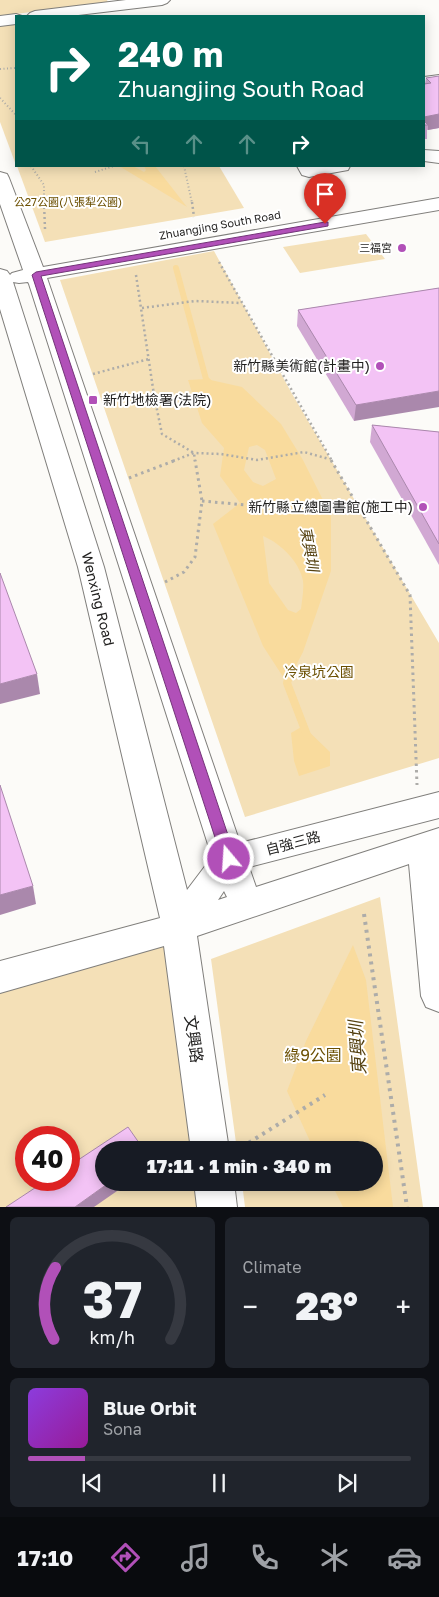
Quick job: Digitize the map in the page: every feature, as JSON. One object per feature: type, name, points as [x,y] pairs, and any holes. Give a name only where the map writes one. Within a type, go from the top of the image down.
[{"type":"street","points":[[41,15],[114,3],[162,0]]},
{"type":"street","points":[[0,21],[15,19]]},
{"type":"street","points":[[425,82],[439,80]]},
{"type":"street","points":[[307,167],[309,171],[335,167]]},
{"type":"street","points":[[0,178],[33,266],[229,859],[246,904]]},
{"type":"street","name":"Zhuangjing South Road","points":[[0,274],[439,187]]},
{"type":"street","name":"Zhuangjing South Road","points":[[33,266],[439,204]]},
{"type":"street","name":"Wenxing Road","points":[[0,274],[91,567],[179,928]]},
{"type":"street","name":"自強三路","points":[[229,859],[428,808]]},
{"type":"street","points":[[0,977],[179,928],[432,843],[439,996]]},
{"type":"street","points":[[179,928],[229,859]]},
{"type":"street","name":"文興路","points":[[179,928],[209,1141]]},
{"type":"street","points":[[215,1191],[218,1207]]},
{"type":"path","points":[[0,70],[15,68]]},
{"type":"path","points":[[0,98],[15,114]]},
{"type":"path","points":[[32,167],[44,185],[45,232]]},
{"type":"path","points":[[95,172],[111,167]]},
{"type":"path","points":[[184,167],[189,183],[194,217]]},
{"type":"path","points":[[218,260],[329,459],[410,596],[428,808]]},
{"type":"path","points":[[135,274],[142,308],[153,398],[162,434],[194,454],[202,500],[195,557],[184,572],[164,582]]},
{"type":"path","points":[[142,308],[196,301],[241,303]]},
{"type":"path","points":[[93,374],[149,359]]},
{"type":"path","points":[[129,478],[194,454],[221,454],[258,460],[304,452],[329,459]]},
{"type":"path","points":[[202,500],[268,507]]},
{"type":"path","points":[[364,914],[406,1207]]},
{"type":"path","points":[[252,1141],[325,1094]]},
{"type":"green space","points":[[0,0],[107,0],[108,2],[0,16]]},
{"type":"green space","name":"公27公園(八張犁公園)","points":[[15,24],[15,162],[0,122],[0,26]]},
{"type":"green space","name":"公27公園(八張犁公園)","points":[[17,167],[220,167],[244,208],[45,242]]},
{"type":"green space","points":[[366,234],[385,259],[300,273],[283,247]]},
{"type":"green space","name":"冷泉坑公園","points":[[214,251],[291,392],[439,643],[439,758],[245,817],[60,280]]},
{"type":"green space","name":"綠9公園","points":[[380,897],[423,1207],[245,1207],[243,1191],[383,1191],[383,1141],[236,1141],[211,959]]},
{"type":"green space","points":[[179,927],[209,1141],[95,1141],[95,1191],[215,1191],[217,1207],[0,1207],[0,977]]},
{"type":"water","points":[[121,167],[135,167],[144,172],[146,170],[144,167],[156,167],[187,207]]},
{"type":"water","points":[[206,379],[242,387],[281,424],[303,460],[331,516],[331,571],[303,652],[287,683],[263,646],[213,524],[240,503],[220,476],[224,448],[202,423],[188,380]],"holes":[[[257,445],[265,450],[276,479],[263,486],[253,482],[244,470],[249,447]],[[263,536],[282,548],[298,567],[303,581],[303,588],[301,609],[296,613],[288,610],[269,583]]]},
{"type":"water","points":[[303,726],[330,752],[330,766],[299,776],[294,761],[291,733]]},
{"type":"water","points":[[353,945],[366,980],[393,1207],[343,1207],[335,1191],[383,1191],[383,1141],[310,1141],[287,1091],[306,1041]]},
{"type":"building","points":[[439,76],[439,114],[425,117],[425,84],[431,83],[426,78]]},
{"type":"building","name":"新竹縣美術館(計畫中)","points":[[439,288],[439,391],[356,405],[298,310]]},
{"type":"building","name":"新竹縣立總圖書館(施工中)","points":[[372,425],[439,432],[439,544]]},
{"type":"building","points":[[0,573],[37,674],[0,684]]},
{"type":"building","points":[[0,785],[33,886],[0,895]]},
{"type":"building","points":[[128,1127],[138,1141],[107,1141]]},
{"type":"building","points":[[95,1149],[95,1191],[97,1191],[75,1207],[6,1207],[30,1191],[80,1191],[80,1159]]},
{"type":"waterway","name":"東興圳","points":[[176,268],[206,379],[213,386]]},
{"type":"waterway","name":"東興圳","points":[[290,673],[287,683],[307,735]]},
{"type":"place","name":"三福宮","points":[[402,248]]},
{"type":"place","name":"新竹縣美術館(計畫中)","points":[[380,366]]},
{"type":"place","name":"新竹地檢署(法院)","points":[[93,400]]},
{"type":"place","name":"新竹縣立總圖書館(施工中)","points":[[423,507]]},
{"type":"route","points":[[229,859],[36,275],[325,224]]}]
